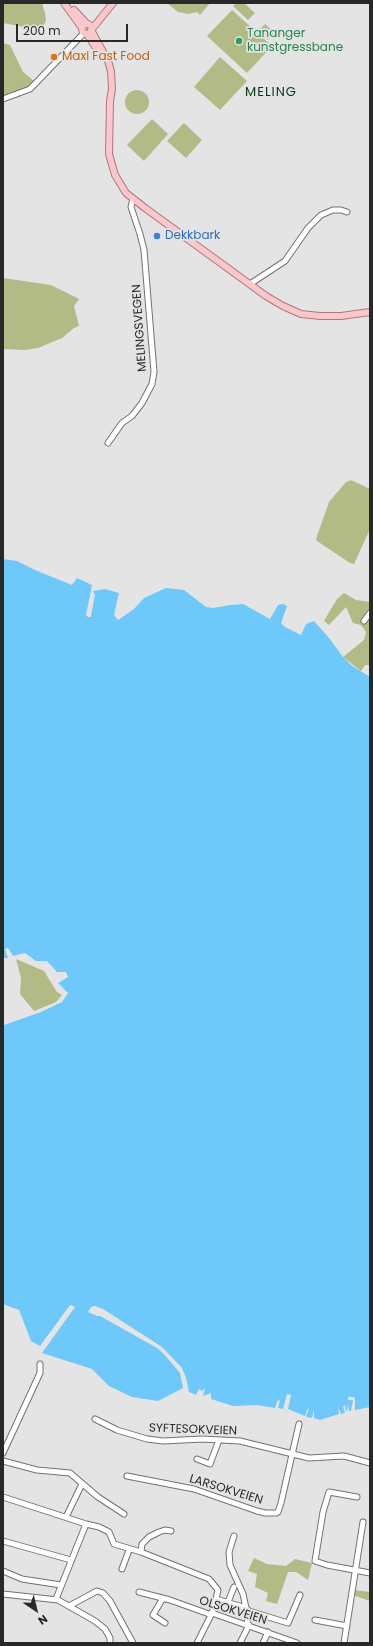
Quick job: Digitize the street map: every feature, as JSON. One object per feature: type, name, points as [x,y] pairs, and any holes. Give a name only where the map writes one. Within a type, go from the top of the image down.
[{"type":"main road","points":[[64,3],[87,29]]},
{"type":"main road","points":[[68,3],[87,29],[104,63],[110,101],[108,144],[111,162],[122,187],[133,199],[250,284],[283,306],[301,314],[331,317],[370,312]]},
{"type":"main road","points":[[87,29],[113,3]]},
{"type":"street","points":[[3,99],[30,89],[87,29]]},
{"type":"street","name":"MELINGSVEGEN","points":[[108,443],[122,424],[132,416],[142,403],[152,384],[154,372],[144,250],[131,207],[133,199]]},
{"type":"street","points":[[250,284],[285,261],[308,228],[321,215],[333,210],[347,212]]},
{"type":"street","points":[[364,621],[370,613]]},
{"type":"street","points":[[3,1453],[40,1373],[40,1364]]},
{"type":"street","name":"SYFTESOKVEIEN","points":[[95,1419],[117,1430],[147,1439],[176,1441],[240,1441],[316,1458],[344,1456],[370,1463]]},
{"type":"street","name":"LARSOKVEIEN","points":[[127,1476],[194,1489],[257,1510],[272,1513],[278,1512],[299,1424]]},
{"type":"street","points":[[197,1460],[210,1464],[219,1440]]},
{"type":"street","points":[[3,1461],[37,1470],[66,1471],[98,1497],[124,1514]]},
{"type":"street","points":[[66,1517],[82,1484]]},
{"type":"street","points":[[357,1497],[329,1492],[323,1512],[315,1561],[355,1571],[370,1573]]},
{"type":"street","points":[[3,1497],[99,1527],[109,1532],[114,1544],[118,1546],[141,1552],[209,1579],[218,1590],[212,1613],[197,1643]]},
{"type":"street","points":[[344,1643],[363,1522]]},
{"type":"street","points":[[56,1599],[86,1524]]},
{"type":"street","points":[[141,1552],[142,1544],[150,1537],[165,1530],[172,1531]]},
{"type":"street","points":[[234,1536],[229,1552],[230,1565],[244,1597],[247,1609],[248,1624],[240,1643]]},
{"type":"street","points":[[3,1541],[71,1560]]},
{"type":"street","points":[[122,1569],[129,1550]]},
{"type":"street","points":[[3,1571],[33,1581],[61,1584]]},
{"type":"street","points":[[228,1602],[234,1587]]},
{"type":"street","points":[[69,1606],[97,1591],[103,1593],[110,1601],[133,1643]]},
{"type":"street","name":"OLSOKVEIEN","points":[[139,1592],[163,1598],[209,1614],[212,1613],[248,1624],[297,1643]]},
{"type":"street","points":[[3,1594],[56,1599],[95,1620],[105,1629],[110,1638],[110,1643]]},
{"type":"street","points":[[216,1599],[288,1623],[300,1595]]},
{"type":"street","points":[[163,1598],[153,1615],[164,1624]]},
{"type":"street","points":[[315,1620],[347,1626]]},
{"type":"street","points":[[263,1643],[268,1632]]},
{"type":"green space","points":[[3,3],[42,3],[46,20],[44,25],[36,29],[3,23]]},
{"type":"green space","points":[[167,3],[210,3],[200,15],[197,12],[188,14],[178,12]]},
{"type":"green space","points":[[236,3],[244,3],[255,13],[248,20],[233,6]]},
{"type":"green space","name":"Tananger kunstgressbane","points":[[232,10],[272,46],[247,73],[207,36]]},
{"type":"green space","points":[[265,24],[275,33],[268,40],[258,31]]},
{"type":"green space","points":[[3,43],[10,45],[23,72],[34,81],[27,89],[3,96]]},
{"type":"green space","points":[[220,57],[247,81],[220,110],[194,87]]},
{"type":"green space","points":[[137,90],[142,91],[148,97],[148,107],[142,113],[137,114],[132,113],[126,107],[125,102],[126,97],[132,91]]},
{"type":"green space","points":[[152,119],[168,134],[144,161],[127,145]]},
{"type":"green space","points":[[184,123],[202,140],[186,158],[167,141]]},
{"type":"green space","points":[[3,278],[51,285],[79,299],[74,306],[79,326],[74,328],[62,338],[38,348],[25,350],[3,349]]},
{"type":"green space","points":[[351,480],[370,489],[370,529],[354,564],[350,563],[316,539],[329,502],[346,482]]},
{"type":"green space","points":[[344,593],[356,600],[370,602],[370,665],[365,665],[361,671],[343,657],[364,640],[366,632],[361,625],[353,623],[346,607],[329,625],[324,621],[337,599]]},
{"type":"green space","points":[[16,959],[44,971],[57,992],[62,995],[56,1002],[34,1011],[20,994],[21,978]]},
{"type":"green space","points":[[254,1558],[267,1564],[286,1566],[295,1559],[312,1563],[308,1580],[296,1572],[288,1572],[277,1604],[266,1601],[268,1593],[255,1587],[257,1574],[248,1571]]},
{"type":"green space","points":[[354,1590],[370,1592],[370,1601],[353,1595]]},
{"type":"water","points":[[3,559],[17,561],[72,585],[77,578],[92,585],[86,615],[88,617],[91,617],[95,595],[93,591],[105,589],[119,593],[114,615],[118,620],[134,609],[144,598],[166,588],[184,590],[206,607],[213,608],[243,604],[270,619],[278,605],[283,604],[287,606],[281,623],[285,627],[301,635],[306,624],[314,621],[351,665],[370,677],[370,1407],[355,1410],[354,1397],[348,1397],[348,1400],[353,1400],[351,1411],[349,1411],[348,1404],[347,1411],[345,1405],[343,1406],[345,1413],[341,1414],[338,1407],[339,1414],[320,1420],[314,1418],[314,1409],[312,1418],[306,1417],[309,1408],[305,1416],[288,1409],[291,1395],[287,1394],[283,1409],[278,1408],[280,1401],[278,1400],[275,1408],[257,1405],[233,1406],[211,1399],[211,1393],[203,1396],[205,1388],[202,1391],[199,1389],[196,1395],[189,1392],[182,1368],[162,1347],[103,1309],[95,1306],[91,1307],[88,1312],[100,1316],[157,1348],[180,1373],[183,1388],[158,1401],[132,1397],[109,1386],[92,1369],[42,1353],[75,1307],[70,1305],[40,1346],[31,1341],[19,1310],[3,1304],[3,1027],[4,1025],[41,1012],[62,1002],[68,993],[58,983],[68,977],[66,972],[57,972],[47,961],[36,961],[25,953],[13,956],[8,948],[5,949],[8,958],[3,958]]},
{"type":"place","name":"Tananger kunstgressbane","points":[[239,41]]},
{"type":"place","name":"Maxi Fast Food","points":[[54,57]]},
{"type":"place","name":"Dekkbark","points":[[157,236]]},
{"type":"district","name":"MELING","points":[[271,93]]}]
